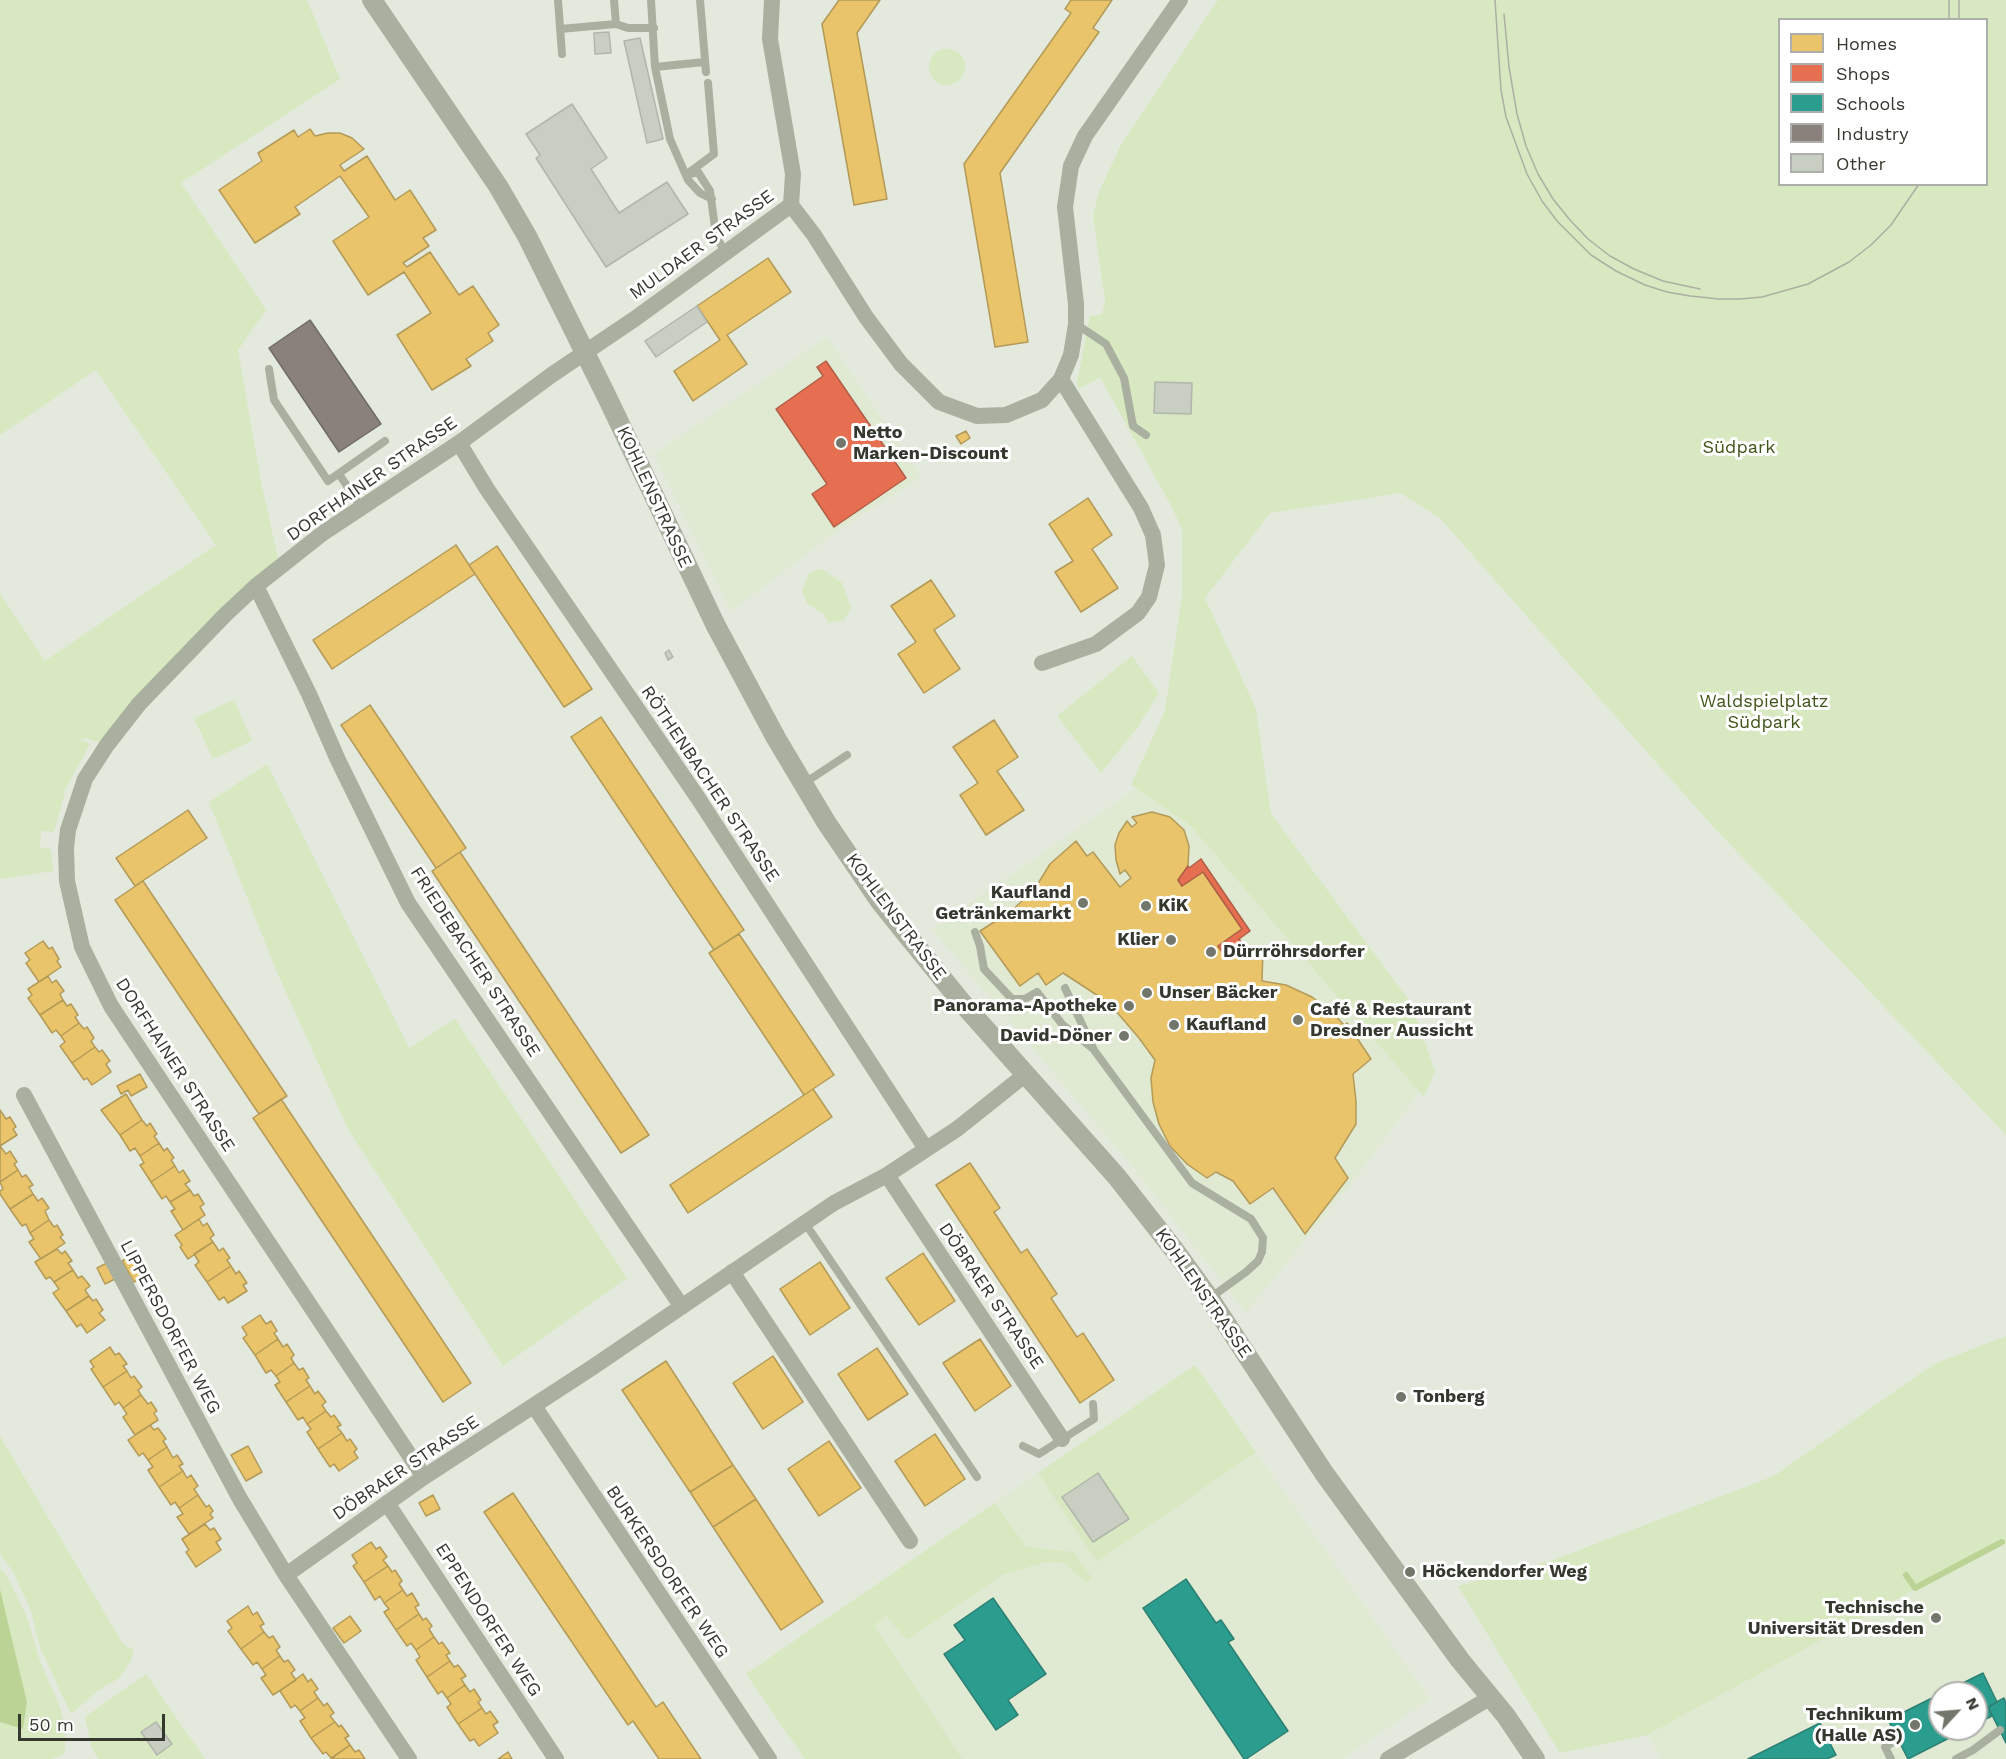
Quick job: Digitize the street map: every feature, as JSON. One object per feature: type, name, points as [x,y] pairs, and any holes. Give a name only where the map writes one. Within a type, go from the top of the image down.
[{"type":"street","name":"KOHLENSTRASSE","points":[[372,0],[498,186],[543,267],[716,626],[776,738],[826,822],[879,900],[964,1005],[1123,1185],[1175,1251],[1210,1299],[1324,1473],[1460,1660],[1491,1697],[1534,1759]]},
{"type":"street","name":"MULDAER STRASSE","points":[[585,352],[636,318],[791,205],[793,174],[770,39],[772,0]]},
{"type":"street","points":[[791,205],[814,235],[866,317],[901,364],[939,402],[977,416],[1006,416],[1042,400],[1061,379],[1071,355],[1076,324],[1076,304],[1065,207],[1071,166],[1085,136],[1180,0]]},
{"type":"street","name":"DORFHAINER STRASSE","points":[[424,1477],[111,1006],[82,947],[67,881],[68,830],[85,779],[107,745],[139,704],[256,586],[322,532],[459,442],[585,352]]},
{"type":"street","points":[[1042,663],[1096,644],[1138,613],[1149,597],[1156,565],[1153,535],[1141,508],[1061,379]]},
{"type":"street","name":"RÖTHENBACHER STRASSE","points":[[459,442],[487,489],[704,808],[926,1149]]},
{"type":"street","name":"FRIEDEBACHER STRASSE","points":[[256,586],[408,903],[682,1307]]},
{"type":"street","name":"DÖBRAER STRASSE","points":[[286,1575],[424,1477],[534,1406],[834,1203],[887,1175],[957,1129],[1026,1074]]},
{"type":"street","name":"LIPPERSDORFER WEG","points":[[24,1095],[240,1498],[286,1575]]},
{"type":"street","name":"DÖBRAER STRASSE","points":[[887,1175],[1062,1439]]},
{"type":"street","points":[[732,1272],[910,1541]]},
{"type":"street","name":"BURKERSDORFER WEG","points":[[534,1406],[769,1759]]},
{"type":"street","name":"EPPENDORFER WEG","points":[[387,1503],[556,1759]]},
{"type":"street","points":[[286,1575],[409,1759]]},
{"type":"street","points":[[1388,1759],[1491,1697]]},
{"type":"lane","points":[[558,0],[562,54]]},
{"type":"lane","points":[[614,0],[616,24]]},
{"type":"lane","points":[[651,0],[655,67],[670,139],[687,174]]},
{"type":"lane","points":[[655,67],[705,67],[700,0]]},
{"type":"lane","points":[[560,28],[616,24],[628,28],[654,28]]},
{"type":"lane","points":[[687,174],[714,154],[708,83]]},
{"type":"lane","points":[[687,174],[698,172],[710,190],[716,235],[725,253]]},
{"type":"lane","points":[[1076,324],[1106,344],[1124,378],[1133,426],[1146,435]]},
{"type":"lane","points":[[269,369],[274,400],[328,481],[385,441]]},
{"type":"lane","points":[[339,474],[361,507]]},
{"type":"lane","points":[[803,784],[848,754]]},
{"type":"lane","points":[[975,932],[984,969],[1012,999],[1025,999],[1037,992],[1062,1024],[1094,1050]]},
{"type":"lane","points":[[1065,988],[1094,1050],[1192,1183],[1251,1219],[1263,1238],[1262,1252],[1258,1261],[1210,1299]]},
{"type":"lane","points":[[805,1223],[977,1477]]},
{"type":"lane","points":[[1023,1446],[1039,1454],[1094,1419],[1093,1404]]},
{"type":"lane","points":[[1956,1759],[1973,1750],[2000,1730]]},
{"type":"lane","points":[[1891,1759],[1885,1747],[1898,1739]]},
{"type":"lane","points":[[1973,1750],[1978,1759]]},
{"type":"shaded area","points":[[827,337],[921,477],[833,534],[731,612],[654,454]]},
{"type":"shaded area","points":[[1159,773],[1420,1091],[1357,1176],[1246,1313],[1130,1164],[932,929]]},
{"type":"shaded area","points":[[1256,1452],[1430,1699],[1342,1759],[948,1759],[848,1604],[1038,1473],[1097,1562]]},
{"type":"shaded area","name":"Technische Universität Dresden","points":[[2006,1542],[2006,1759],[1661,1759],[1647,1735]]},
{"type":"shaded area","points":[[0,1589],[27,1702],[23,1729],[0,1722]]},
{"type":"green space","points":[[0,0],[307,0],[340,79],[181,183],[266,310],[238,350],[261,482],[280,567],[107,745],[85,738],[80,740],[90,744],[66,788],[54,832],[41,831],[40,848],[51,849],[53,871],[0,879],[0,594],[45,661],[216,545],[96,370],[0,435]]},
{"type":"green space","name":"Südpark","points":[[1218,0],[2006,0],[2006,1135],[1708,821],[1439,517],[1400,493],[1270,513],[1205,598],[1256,709],[1271,814],[1411,1003],[1435,1071],[1424,1097],[1190,825],[1131,785],[1165,711],[1182,596],[1182,530],[1173,509],[1100,377],[1079,389],[1077,383],[1090,316],[1102,315],[1105,300],[1093,215],[1099,192],[1121,145]]},
{"type":"green space","points":[[947,49],[960,54],[965,67],[960,80],[947,85],[934,80],[929,67],[934,54]]},
{"type":"green space","points":[[822,569],[842,583],[851,608],[844,620],[829,623],[823,614],[807,603],[802,591],[809,573]]},
{"type":"green space","points":[[1132,656],[1159,693],[1136,729],[1101,773],[1057,716]]},
{"type":"green space","points":[[234,700],[252,741],[213,759],[194,718]]},
{"type":"green space","points":[[267,764],[409,1048],[455,1019],[627,1278],[503,1366],[349,1131],[277,972],[209,802]]},
{"type":"green space","points":[[2006,1336],[2006,1540],[1647,1735],[1560,1753],[1458,1586],[1553,1560],[1774,1476],[1934,1364]]},
{"type":"green space","points":[[1195,1365],[1256,1452],[1097,1562],[1038,1473]]},
{"type":"green space","points":[[0,1436],[123,1644],[134,1650],[130,1662],[119,1678],[99,1690],[71,1714],[40,1647],[31,1611],[14,1573],[0,1554]]},
{"type":"green space","points":[[995,1503],[1026,1547],[1074,1552],[1092,1578],[1087,1582],[1064,1563],[1046,1562],[1002,1575],[907,1640],[886,1616],[874,1626],[962,1759],[805,1759],[746,1674]]},
{"type":"green space","points":[[0,1568],[8,1578],[26,1615],[40,1661],[60,1707],[65,1728],[65,1753],[53,1759],[0,1759],[0,1722],[23,1729],[27,1702],[0,1589]]},
{"type":"green space","points":[[146,1674],[205,1759],[98,1759],[92,1748],[85,1717]]},
{"type":"building: Homes","points":[[839,0],[880,0],[857,33],[887,199],[854,205],[822,24]]},
{"type":"building: Homes","points":[[1071,0],[1112,0],[1093,28],[1099,32],[1000,173],[1028,342],[995,347],[964,164],[1071,13],[1065,9]]},
{"type":"building: Homes","points":[[310,129],[315,136],[340,133],[352,138],[364,149],[340,165],[344,171],[367,156],[395,200],[410,190],[436,230],[423,238],[429,246],[403,263],[407,267],[430,252],[459,295],[473,286],[499,325],[488,333],[493,341],[466,359],[471,366],[432,390],[397,335],[431,313],[404,272],[368,295],[333,241],[369,217],[340,176],[295,207],[300,214],[255,243],[219,190],[262,161],[258,153],[294,130],[298,137]]},
{"type":"building: Homes","points":[[768,258],[791,292],[727,335],[747,364],[693,401],[674,371],[720,340],[697,306]]},
{"type":"building: Homes","points":[[966,431],[970,438],[961,444],[956,436]]},
{"type":"building: Homes","points":[[1088,498],[1112,535],[1092,549],[1118,588],[1081,612],[1055,572],[1073,561],[1049,524]]},
{"type":"building: Homes","points":[[456,545],[475,574],[332,669],[313,640]]},
{"type":"building: Homes","points":[[497,546],[592,689],[564,707],[469,565]]},
{"type":"building: Homes","points":[[931,580],[955,616],[934,630],[960,669],[924,693],[898,654],[916,642],[891,606]]},
{"type":"building: Homes","points":[[370,705],[466,848],[436,868],[341,725]]},
{"type":"building: Homes","points":[[601,717],[744,930],[714,950],[571,737]]},
{"type":"building: Homes","points":[[994,720],[1018,757],[997,771],[1024,810],[986,835],[960,795],[978,783],[953,747]]},
{"type":"building: Homes","points":[[188,810],[207,838],[135,886],[116,858]]},
{"type":"building: Homes","points":[[1152,812],[1170,817],[1184,830],[1189,846],[1188,866],[1178,880],[1182,886],[1203,872],[1242,929],[1218,946],[1224,954],[1245,948],[1263,949],[1262,981],[1286,985],[1312,997],[1332,1012],[1345,1026],[1347,1023],[1371,1059],[1353,1074],[1356,1124],[1335,1158],[1348,1178],[1305,1234],[1273,1188],[1250,1204],[1233,1181],[1216,1172],[1207,1178],[1187,1164],[1170,1146],[1159,1124],[1153,1102],[1151,1078],[1155,1060],[1109,1003],[1063,973],[1046,985],[1038,973],[1020,986],[980,931],[1010,912],[1034,890],[1050,864],[1076,841],[1087,856],[1093,852],[1120,887],[1131,878],[1125,870],[1120,874],[1116,860],[1115,845],[1119,833],[1127,821],[1132,827],[1137,823],[1132,817]]},
{"type":"building: Homes","points":[[460,852],[649,1135],[621,1153],[432,871]]},
{"type":"building: Homes","points":[[143,881],[287,1096],[259,1114],[115,900]]},
{"type":"building: Homes","points":[[739,934],[834,1075],[804,1095],[709,953]]},
{"type":"building: Homes","points":[[43,941],[49,949],[52,947],[61,967],[39,982],[26,963],[30,960],[25,953]]},
{"type":"building: Homes","points":[[48,976],[52,983],[56,980],[64,991],[60,994],[63,1000],[40,1015],[28,998],[32,995],[28,989]]},
{"type":"building: Homes","points":[[63,1000],[67,1006],[71,1004],[78,1015],[75,1017],[79,1023],[61,1036],[56,1030],[52,1033],[40,1015]]},
{"type":"building: Homes","points":[[79,1023],[84,1029],[87,1027],[94,1038],[91,1041],[95,1047],[72,1063],[60,1046],[65,1042],[61,1036]]},
{"type":"building: Homes","points":[[95,1047],[99,1052],[102,1050],[110,1061],[106,1064],[111,1072],[92,1085],[87,1078],[84,1080],[72,1063]]},
{"type":"building: Homes","points":[[140,1074],[147,1087],[131,1096],[128,1090],[121,1094],[117,1086]]},
{"type":"building: Homes","points":[[813,1089],[832,1117],[688,1213],[670,1185]]},
{"type":"building: Homes","points":[[126,1094],[142,1120],[120,1135],[101,1110]]},
{"type":"building: Homes","points":[[281,1099],[471,1383],[443,1402],[253,1118]]},
{"type":"building: Homes","points":[[0,1110],[6,1119],[10,1117],[16,1127],[13,1129],[17,1135],[0,1146]]},
{"type":"building: Homes","points":[[142,1120],[147,1126],[150,1123],[157,1134],[154,1136],[159,1143],[140,1156],[135,1148],[130,1151],[120,1135]]},
{"type":"building: Homes","points":[[159,1143],[164,1151],[167,1148],[174,1158],[171,1160],[175,1166],[151,1182],[140,1165],[144,1163],[140,1156]]},
{"type":"building: Homes","points":[[0,1146],[6,1154],[10,1151],[17,1162],[14,1164],[18,1170],[0,1182]]},
{"type":"building: Homes","points":[[970,1163],[1000,1208],[994,1212],[1021,1253],[1027,1249],[1057,1294],[1051,1298],[1077,1337],[1083,1333],[1114,1380],[1080,1403],[936,1185]]},
{"type":"building: Homes","points":[[175,1166],[179,1173],[183,1170],[190,1181],[185,1184],[190,1190],[170,1202],[166,1196],[162,1199],[151,1182]]},
{"type":"building: Homes","points":[[18,1170],[22,1177],[26,1175],[33,1185],[29,1187],[33,1194],[10,1209],[0,1194],[3,1189],[0,1182]]},
{"type":"building: Homes","points":[[190,1190],[194,1196],[198,1194],[204,1204],[200,1207],[205,1215],[183,1230],[171,1211],[175,1209],[170,1202]]},
{"type":"building: Homes","points":[[33,1194],[38,1201],[42,1198],[49,1208],[45,1211],[49,1220],[30,1233],[26,1224],[22,1226],[10,1209]]},
{"type":"building: Homes","points":[[199,1219],[203,1226],[207,1223],[214,1235],[210,1238],[213,1242],[188,1259],[175,1235]]},
{"type":"building: Homes","points":[[49,1220],[54,1227],[57,1225],[63,1235],[60,1237],[65,1243],[41,1259],[29,1242],[34,1239],[30,1233]]},
{"type":"building: Homes","points":[[213,1242],[219,1251],[223,1248],[230,1258],[227,1260],[231,1266],[207,1282],[195,1265],[199,1262],[194,1254]]},
{"type":"building: Homes","points":[[57,1249],[62,1254],[65,1251],[72,1261],[68,1263],[73,1270],[54,1282],[50,1277],[46,1279],[35,1262]]},
{"type":"building: Homes","points":[[137,1253],[149,1274],[134,1282],[122,1261]]},
{"type":"building: Homes","points":[[923,1253],[955,1301],[919,1325],[886,1278]]},
{"type":"building: Homes","points":[[820,1262],[850,1308],[810,1335],[780,1289]]},
{"type":"building: Homes","points":[[107,1263],[115,1279],[105,1284],[97,1268]]},
{"type":"building: Homes","points":[[231,1266],[236,1274],[239,1271],[247,1283],[243,1285],[247,1291],[228,1303],[224,1297],[219,1300],[207,1282]]},
{"type":"building: Homes","points":[[73,1270],[78,1278],[82,1276],[90,1286],[85,1290],[89,1296],[66,1311],[53,1293],[59,1289],[54,1282]]},
{"type":"building: Homes","points":[[89,1296],[93,1301],[96,1299],[103,1310],[99,1313],[105,1320],[87,1333],[81,1324],[77,1327],[66,1311]]},
{"type":"building: Homes","points":[[260,1315],[266,1324],[271,1321],[277,1331],[274,1333],[278,1339],[255,1355],[243,1338],[247,1335],[242,1327]]},
{"type":"building: Homes","points":[[278,1339],[283,1347],[287,1344],[294,1355],[291,1358],[294,1363],[276,1376],[271,1370],[266,1373],[255,1355]]},
{"type":"building: Homes","points":[[980,1339],[1011,1386],[975,1411],[943,1363]]},
{"type":"building: Homes","points":[[110,1347],[115,1355],[119,1353],[127,1364],[123,1366],[127,1371],[103,1387],[91,1369],[94,1367],[90,1361]]},
{"type":"building: Homes","points":[[877,1348],[908,1394],[868,1420],[838,1374]]},
{"type":"building: Homes","points":[[773,1356],[803,1402],[763,1429],[733,1383]]},
{"type":"building: Homes","points":[[666,1361],[733,1465],[690,1492],[622,1390]]},
{"type":"building: Homes","points":[[294,1363],[299,1370],[303,1368],[309,1378],[306,1380],[310,1386],[286,1402],[275,1385],[280,1382],[276,1376]]},
{"type":"building: Homes","points":[[127,1371],[131,1378],[134,1376],[142,1387],[138,1390],[141,1395],[123,1408],[119,1402],[115,1405],[103,1387]]},
{"type":"building: Homes","points":[[310,1386],[315,1394],[318,1391],[326,1402],[322,1405],[326,1411],[307,1424],[303,1417],[298,1420],[286,1402]]},
{"type":"building: Homes","points":[[141,1395],[148,1404],[151,1402],[157,1411],[154,1413],[158,1420],[135,1435],[123,1417],[127,1414],[123,1408]]},
{"type":"building: Homes","points":[[326,1411],[331,1417],[334,1415],[341,1425],[337,1427],[342,1433],[318,1449],[307,1432],[311,1429],[307,1424]]},
{"type":"building: Homes","points":[[150,1425],[154,1430],[158,1428],[166,1439],[163,1441],[167,1447],[148,1460],[143,1453],[139,1456],[128,1440]]},
{"type":"building: Homes","points":[[342,1433],[347,1441],[350,1439],[357,1449],[354,1452],[358,1458],[339,1471],[334,1464],[330,1467],[318,1449]]},
{"type":"building: Homes","points":[[935,1434],[965,1479],[925,1506],[895,1461]]},
{"type":"building: Homes","points":[[829,1441],[861,1488],[819,1516],[788,1469]]},
{"type":"building: Homes","points":[[248,1446],[262,1472],[246,1481],[231,1455]]},
{"type":"building: Homes","points":[[167,1447],[173,1458],[177,1455],[183,1464],[179,1466],[183,1471],[159,1487],[148,1470],[153,1467],[148,1460]]},
{"type":"building: Homes","points":[[733,1465],[756,1499],[713,1527],[690,1492]]},
{"type":"building: Homes","points":[[183,1471],[187,1478],[191,1475],[198,1486],[194,1489],[198,1495],[179,1508],[175,1502],[171,1505],[159,1487]]},
{"type":"building: Homes","points":[[513,1493],[656,1707],[663,1702],[701,1759],[659,1759],[633,1721],[628,1725],[484,1512]]},
{"type":"building: Homes","points":[[198,1495],[206,1507],[209,1505],[213,1511],[210,1514],[213,1518],[189,1534],[177,1517],[183,1514],[179,1508]]},
{"type":"building: Homes","points":[[433,1495],[440,1509],[426,1516],[419,1503]]},
{"type":"building: Homes","points":[[756,1499],[823,1602],[781,1630],[713,1527]]},
{"type":"building: Homes","points":[[205,1524],[210,1530],[214,1528],[221,1539],[216,1542],[221,1550],[196,1567],[186,1552],[189,1550],[182,1539]]},
{"type":"building: Homes","points":[[371,1542],[376,1549],[380,1547],[387,1557],[383,1560],[388,1566],[364,1582],[353,1566],[357,1563],[352,1555]]},
{"type":"building: Homes","points":[[388,1566],[392,1572],[395,1570],[402,1581],[399,1584],[403,1590],[384,1603],[380,1596],[375,1600],[364,1582]]},
{"type":"building: Homes","points":[[403,1590],[407,1596],[412,1593],[419,1605],[415,1607],[419,1614],[396,1630],[384,1612],[389,1609],[384,1603]]},
{"type":"building: Homes","points":[[248,1606],[253,1615],[257,1612],[264,1624],[260,1626],[264,1632],[241,1649],[228,1631],[232,1628],[227,1621]]},
{"type":"building: Homes","points":[[419,1614],[423,1620],[426,1618],[432,1626],[429,1629],[434,1637],[416,1650],[411,1643],[407,1646],[396,1630]]},
{"type":"building: Homes","points":[[350,1616],[361,1631],[344,1643],[333,1628]]},
{"type":"building: Homes","points":[[264,1632],[269,1638],[273,1636],[280,1647],[276,1650],[280,1656],[262,1669],[257,1662],[253,1665],[241,1649]]},
{"type":"building: Homes","points":[[434,1637],[439,1644],[442,1642],[450,1653],[446,1655],[450,1661],[427,1677],[416,1660],[420,1657],[416,1650]]},
{"type":"building: Homes","points":[[280,1656],[284,1662],[288,1660],[295,1670],[291,1673],[296,1680],[273,1695],[261,1678],[266,1675],[262,1669]]},
{"type":"building: Homes","points":[[450,1661],[454,1667],[458,1665],[466,1676],[461,1679],[465,1685],[447,1698],[442,1691],[438,1694],[427,1677]]},
{"type":"building: Homes","points":[[303,1674],[308,1682],[311,1679],[318,1689],[314,1692],[318,1698],[300,1711],[295,1705],[291,1708],[280,1691]]},
{"type":"building: Homes","points":[[465,1685],[470,1692],[474,1689],[481,1700],[478,1702],[482,1708],[458,1724],[447,1707],[451,1704],[447,1698]]},
{"type":"building: Homes","points":[[318,1698],[324,1706],[327,1703],[334,1713],[330,1716],[335,1722],[311,1738],[300,1721],[305,1718],[300,1711]]},
{"type":"building: Homes","points":[[482,1708],[486,1714],[490,1711],[498,1722],[493,1725],[498,1733],[479,1746],[474,1739],[470,1741],[458,1724]]},
{"type":"building: Homes","points":[[335,1722],[339,1727],[341,1725],[349,1736],[345,1738],[350,1745],[331,1758],[326,1752],[323,1754],[311,1738]]},
{"type":"building: Homes","points":[[350,1745],[355,1752],[359,1750],[365,1759],[331,1759]]},
{"type":"building: Homes","points":[[508,1752],[512,1759],[498,1759]]},
{"type":"building: Shops","name":"Netto Marken-Discount","points":[[826,361],[906,478],[834,527],[812,494],[827,484],[776,409],[823,376],[817,367]]},
{"type":"building: Shops","points":[[1201,859],[1250,931],[1239,939],[1245,948],[1224,954],[1218,946],[1242,929],[1203,872],[1182,886],[1178,880],[1188,866],[1189,868]]},
{"type":"building: Schools","points":[[1186,1579],[1216,1623],[1221,1620],[1234,1639],[1228,1642],[1288,1731],[1246,1759],[1143,1608]]},
{"type":"building: Schools","points":[[993,1598],[1046,1674],[1008,1700],[1018,1715],[996,1730],[944,1654],[965,1640],[954,1625]]},
{"type":"building: Schools","points":[[1983,1673],[1987,1681],[1967,1681]]},
{"type":"building: Schools","points":[[1988,1683],[1997,1702],[1988,1707]]},
{"type":"building: Schools","points":[[2004,1698],[2006,1743],[1988,1707]]},
{"type":"building: Schools","name":"Technikum (Halle AS)","points":[[1928,1700],[1928,1741],[1943,1741],[1908,1759],[1888,1720]]},
{"type":"building: Schools","points":[[1820,1723],[1836,1755],[1827,1759],[1748,1759]]},
{"type":"building: Industry","points":[[310,320],[381,424],[339,452],[269,348]]},
{"type":"building: Other","points":[[609,32],[611,53],[595,54],[594,33]]},
{"type":"building: Other","points":[[640,38],[663,139],[647,143],[624,41]]},
{"type":"building: Other","points":[[572,104],[607,158],[591,169],[619,213],[667,182],[688,214],[606,267],[536,158],[540,155],[526,134]]},
{"type":"building: Other","points":[[697,306],[707,322],[656,357],[645,341]]},
{"type":"building: Other","points":[[1155,382],[1192,383],[1191,414],[1154,413]]},
{"type":"building: Other","points":[[669,650],[673,657],[668,660],[665,653]]},
{"type":"building: Other","points":[[1098,1473],[1129,1519],[1093,1542],[1062,1497]]},
{"type":"building: Other","points":[[156,1722],[172,1744],[157,1755],[141,1732]]},
{"type":"waterway","points":[[1906,1575],[1915,1588],[2002,1542]]},
{"type":"tram line","points":[[1495,0],[1501,90],[1506,117],[1527,174],[1542,201],[1557,221],[1591,255],[1616,271],[1645,285],[1690,296],[1740,299],[1762,297],[1808,284],[1849,262],[1871,245],[1891,225],[1918,186]]},
{"type":"tram line","points":[[1949,0],[1949,18]]},
{"type":"tram line","points":[[1959,0],[1959,18]]},
{"type":"tram line","points":[[1504,14],[1509,67],[1517,114],[1526,146],[1538,174],[1553,199],[1588,239],[1610,256],[1663,281],[1700,289]]},
{"type":"place","name":"Netto Marken-Discount","points":[[841,443]]},
{"type":"place","name":"Kaufland Getränkemarkt","points":[[1083,903]]},
{"type":"place","name":"KiK","points":[[1146,906]]},
{"type":"place","name":"Klier","points":[[1171,940]]},
{"type":"place","name":"Dürrröhrsdorfer","points":[[1211,952]]},
{"type":"place","name":"Unser Bäcker","points":[[1147,993]]},
{"type":"place","name":"Panorama-Apotheke","points":[[1129,1006]]},
{"type":"place","name":"Café & Restaurant Dresdner Aussicht","points":[[1298,1020]]},
{"type":"place","name":"Kaufland","points":[[1174,1025]]},
{"type":"place","name":"David-Döner","points":[[1124,1036]]},
{"type":"place","name":"Tonberg","points":[[1401,1397]]},
{"type":"place","name":"Höckendorfer Weg","points":[[1410,1572]]},
{"type":"place","name":"Technische Universität Dresden","points":[[1936,1618]]},
{"type":"place","name":"Technikum (Halle AS)","points":[[1915,1725]]},
{"type":"park label","name":"Waldspielplatz Südpark","points":[[1764,712]]}]
